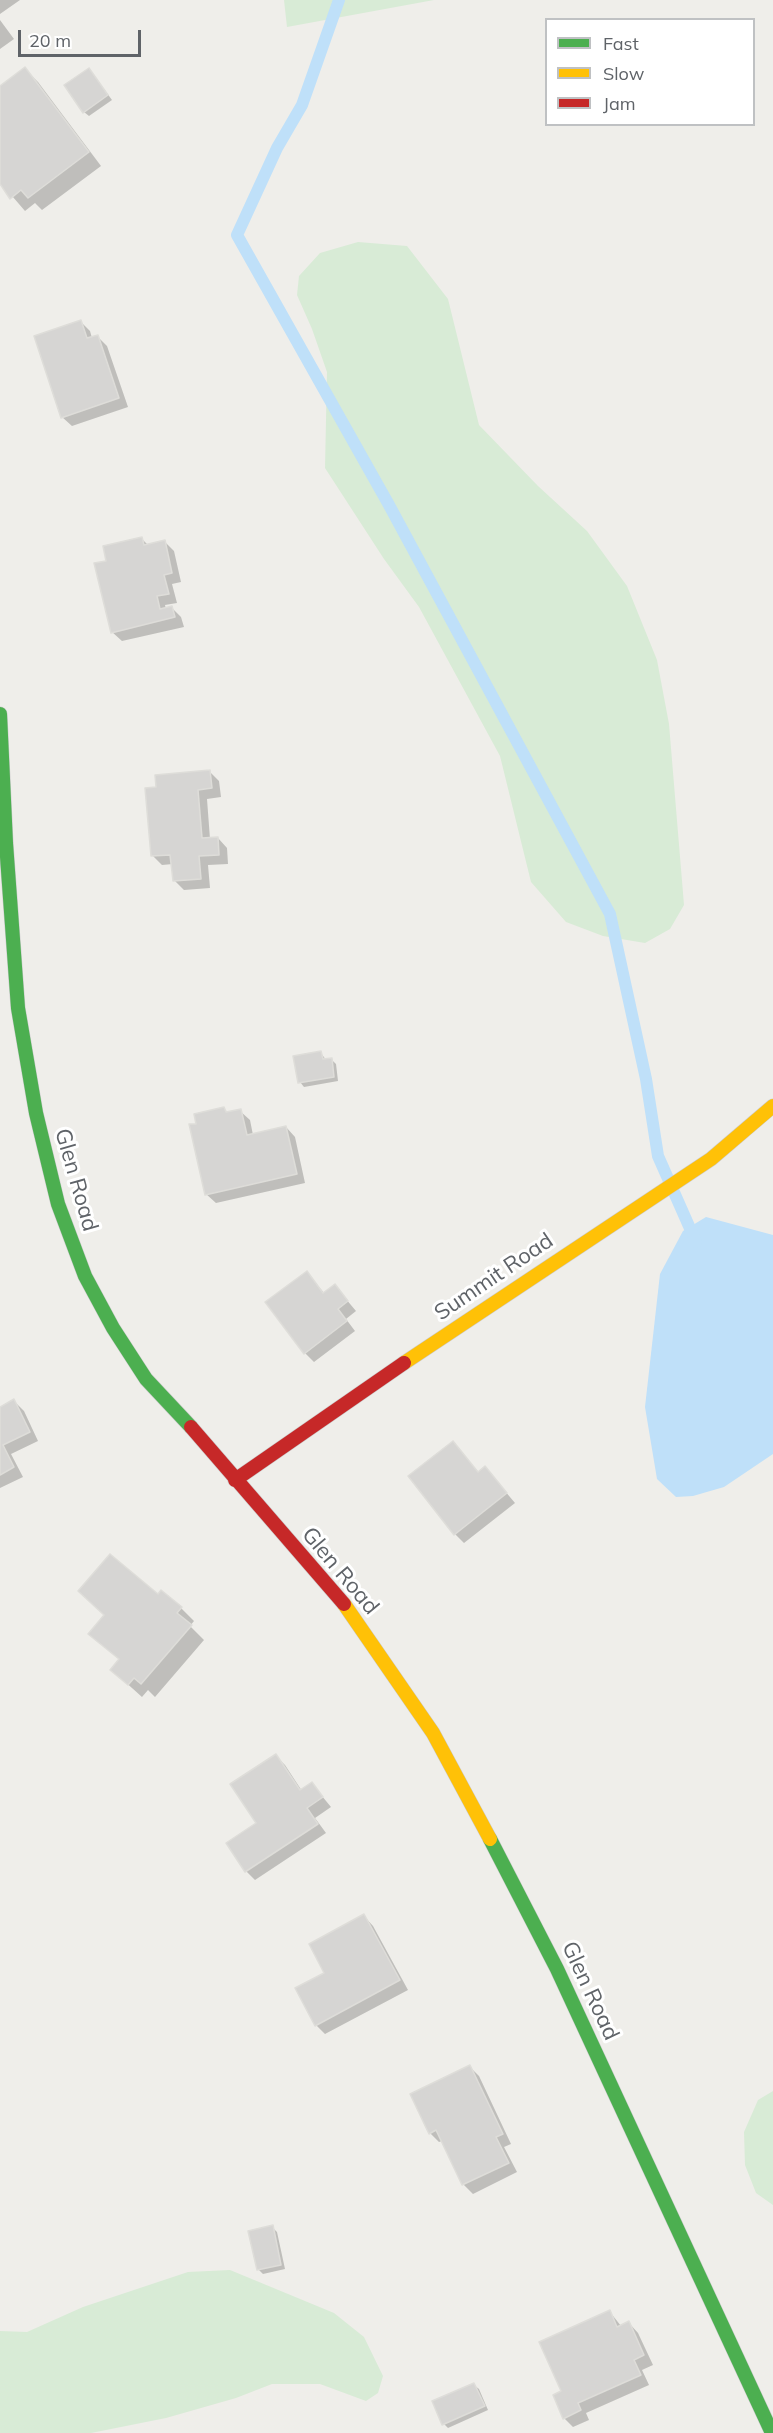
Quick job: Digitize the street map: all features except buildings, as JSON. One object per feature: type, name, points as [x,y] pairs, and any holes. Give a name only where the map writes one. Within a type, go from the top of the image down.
[{"type":"street","name":"Glen Road","points":[[0,714],[6,843],[18,1008],[36,1113],[58,1204],[85,1276],[113,1328],[146,1379],[183,1418],[349,1610],[433,1733],[557,1969],[772,2433]]},
{"type":"street","name":"Summit Road","points":[[235,1480],[470,1317],[711,1159],[773,1106]]},
{"type":"green space","points":[[284,0],[434,0],[287,27]]},
{"type":"green space","points":[[358,242],[407,246],[448,299],[479,425],[538,486],[587,531],[627,586],[657,660],[669,724],[684,905],[670,929],[645,943],[603,936],[566,922],[531,882],[500,756],[419,607],[384,559],[325,468],[327,372],[297,295],[299,276],[320,253]]},
{"type":"green space","points":[[773,2091],[773,2205],[756,2193],[745,2165],[744,2132],[758,2100]]},
{"type":"green space","points":[[230,2270],[334,2313],[364,2337],[383,2376],[378,2393],[366,2401],[320,2384],[272,2384],[236,2398],[166,2418],[91,2433],[0,2433],[0,2331],[27,2332],[83,2307],[188,2272]]},
{"type":"water","points":[[706,1217],[773,1235],[773,1454],[724,1487],[693,1496],[676,1497],[657,1479],[645,1407],[660,1274],[683,1231]]},
{"type":"waterway","points":[[339,0],[302,105],[277,148],[237,235],[389,505],[610,914],[646,1079],[658,1156],[696,1242]]},
{"type":"traffic: fast","points":[[0,714],[6,843],[18,1008],[36,1113],[58,1204],[85,1276],[113,1328],[146,1379],[191,1427]]},
{"type":"traffic: fast","points":[[490,1839],[557,1969],[772,2433]]},
{"type":"traffic: slow","points":[[404,1363],[711,1159],[773,1106]]},
{"type":"traffic: slow","points":[[344,1604],[433,1733],[490,1839]]},
{"type":"traffic: jam","points":[[235,1480],[404,1363]]},
{"type":"traffic: jam","points":[[191,1427],[344,1604]]}]
